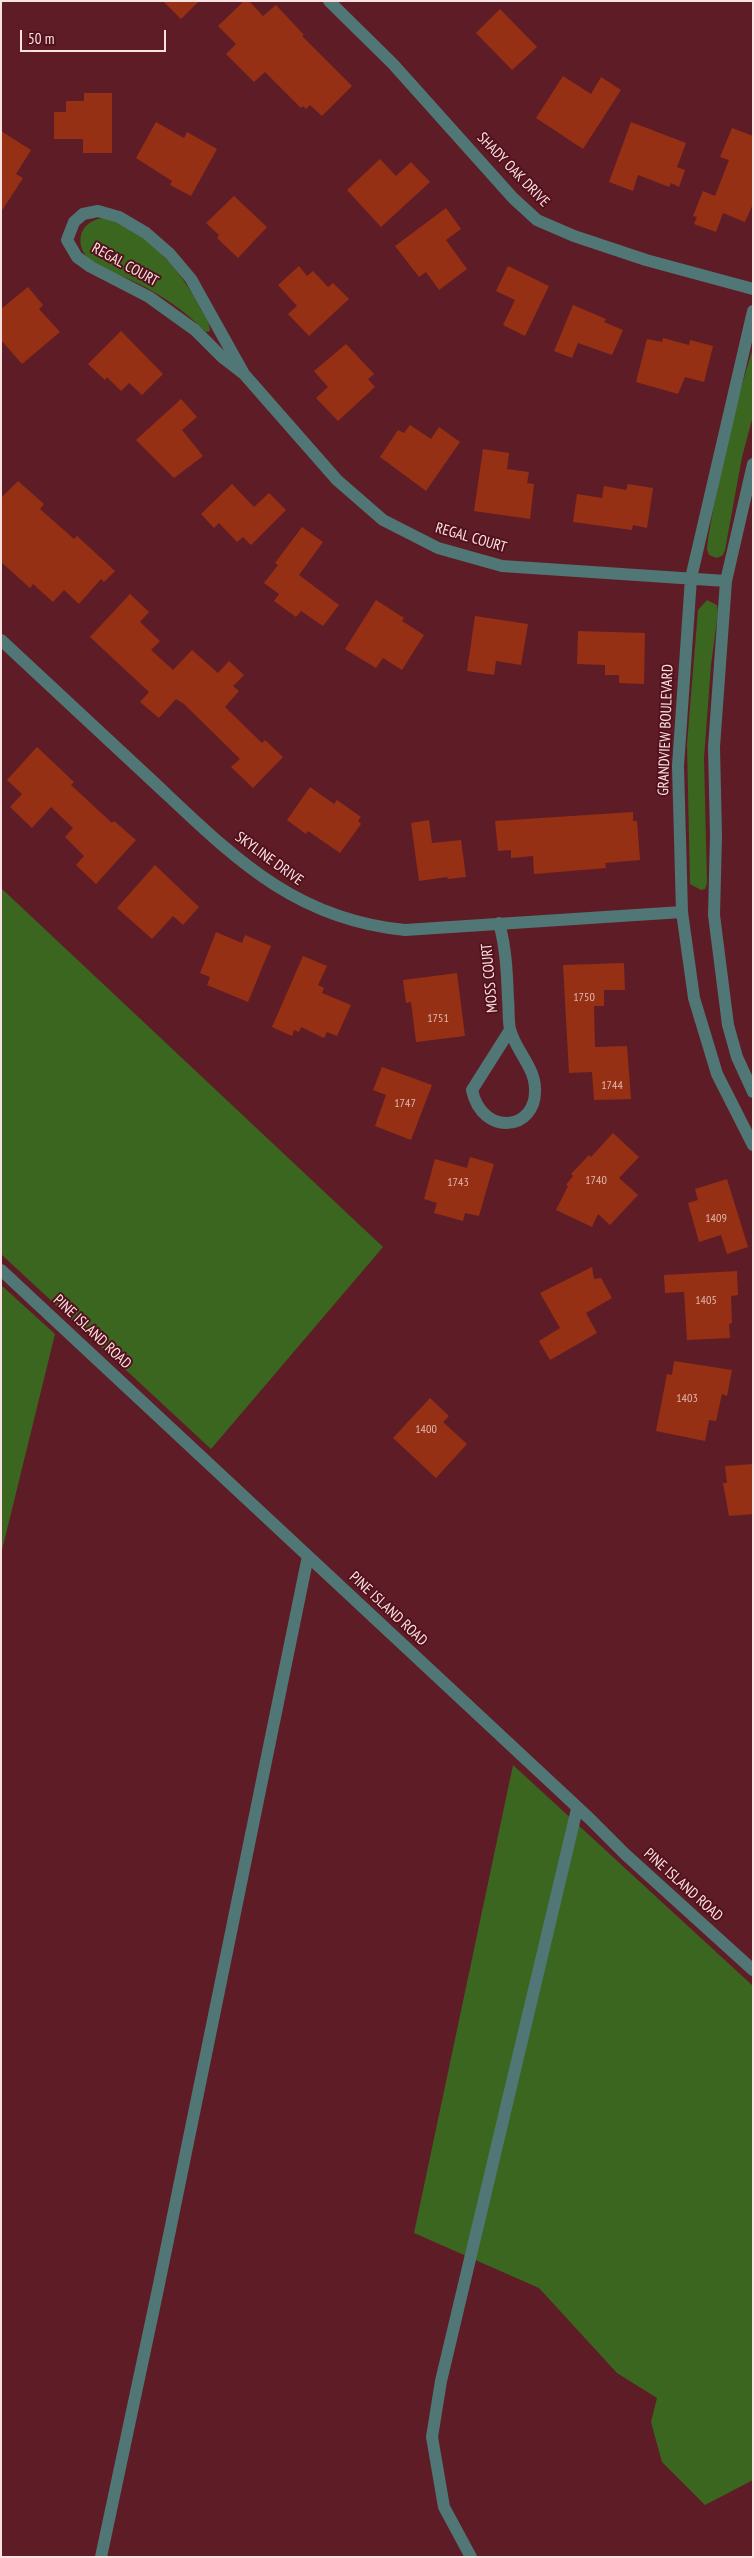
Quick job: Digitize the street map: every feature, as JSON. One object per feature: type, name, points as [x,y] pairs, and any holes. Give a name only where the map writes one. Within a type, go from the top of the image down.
[{"type":"street","name":"SHADY OAK DRIVE","points":[[329,1],[393,64],[513,198],[537,220],[574,236],[646,260],[753,289]]},
{"type":"street","name":"REGAL COURT","points":[[244,374],[222,358],[176,314],[77,257],[67,240],[74,222],[83,214],[98,211],[119,217],[146,233],[170,254],[191,279],[244,374],[337,480],[383,520],[438,548],[502,566],[726,581]]},
{"type":"street","name":"GRANDVIEW BOULEVARD","points":[[753,311],[691,578],[678,766],[682,912],[694,998],[717,1074],[753,1145]]},
{"type":"street","points":[[753,464],[726,581],[714,747],[716,836],[714,915],[728,1025],[737,1057],[753,1092]]},
{"type":"street","name":"SKYLINE DRIVE","points":[[1,640],[237,860],[298,900],[340,918],[373,927],[405,930],[682,912]]},
{"type":"street","name":"MOSS COURT","points":[[499,923],[505,946],[510,1030],[533,1076],[536,1088],[530,1110],[517,1121],[508,1123],[492,1120],[480,1111],[472,1090],[510,1030]]},
{"type":"street","name":"PINE ISLAND ROAD","points":[[1,1270],[577,1809],[753,1970]]},
{"type":"street","points":[[101,2557],[158,2290],[308,1556]]},
{"type":"street","points":[[471,2557],[444,2507],[432,2437],[440,2381],[577,1809]]},
{"type":"green space","points":[[103,218],[119,223],[134,231],[161,254],[184,281],[207,320],[210,331],[206,332],[182,311],[156,293],[108,271],[92,262],[86,256],[81,242],[84,229],[88,224]]},
{"type":"green space","points":[[753,348],[753,416],[742,457],[725,550],[723,555],[717,558],[709,555],[707,549],[708,539],[727,443]]},
{"type":"green space","points":[[707,600],[717,605],[718,613],[711,665],[704,758],[707,883],[705,889],[701,890],[690,884],[687,744],[698,610]]},
{"type":"green space","points":[[1,888],[383,1247],[211,1449],[1,1254]]},
{"type":"green space","points":[[1,1285],[55,1334],[1,1554]]},
{"type":"green space","points":[[513,1765],[753,1986],[753,2480],[705,2505],[662,2462],[651,2422],[657,2398],[617,2373],[539,2288],[414,2233]]},
{"type":"building","points":[[163,1],[199,1],[181,19]]},
{"type":"building","points":[[244,1],[249,1],[263,16],[276,5],[304,35],[302,36],[352,86],[322,116],[310,105],[306,109],[303,106],[301,108],[265,72],[254,82],[226,54],[236,44],[218,26]]},
{"type":"building","points":[[500,9],[537,47],[512,70],[476,33]]},
{"type":"building","points":[[563,76],[591,94],[601,77],[621,90],[583,149],[536,118]]},
{"type":"building","points":[[84,93],[112,93],[112,153],[83,153],[83,139],[54,139],[54,112],[66,112],[66,101],[84,101]]},
{"type":"building","points":[[156,122],[184,138],[187,132],[217,149],[191,196],[170,185],[172,181],[136,158]]},
{"type":"building","points":[[631,122],[686,143],[677,167],[685,170],[679,187],[671,183],[669,187],[638,175],[633,191],[609,182]]},
{"type":"building","points":[[732,128],[753,136],[753,204],[745,222],[723,213],[716,232],[694,224],[697,217],[693,216],[703,191],[715,196],[729,160],[720,157]]},
{"type":"building","points":[[1,131],[31,150],[16,174],[23,178],[1,212]]},
{"type":"building","points":[[380,159],[396,176],[411,162],[430,182],[381,227],[347,190]]},
{"type":"building","points":[[234,196],[267,227],[238,258],[217,238],[219,235],[206,223]]},
{"type":"building","points":[[446,208],[461,229],[446,240],[467,269],[439,290],[426,272],[419,277],[395,246]]},
{"type":"building","points":[[299,266],[307,276],[313,271],[328,287],[333,283],[349,299],[309,336],[288,314],[297,306],[278,285]]},
{"type":"building","points":[[508,266],[549,286],[525,336],[503,325],[515,300],[496,291]]},
{"type":"building","points":[[28,287],[43,305],[39,309],[60,332],[22,364],[1,340],[1,309]]},
{"type":"building","points":[[573,305],[606,319],[604,322],[623,330],[612,355],[578,343],[572,358],[554,351]]},
{"type":"building","points":[[121,331],[163,374],[142,395],[129,383],[121,391],[107,377],[105,380],[88,364]]},
{"type":"building","points":[[663,338],[689,345],[690,340],[713,346],[704,382],[685,377],[678,394],[636,382],[647,339],[662,342]]},
{"type":"building","points":[[346,344],[374,374],[368,379],[375,387],[338,421],[316,398],[328,387],[314,371]]},
{"type":"building","points":[[181,399],[197,417],[182,430],[203,456],[174,478],[136,440]]},
{"type":"building","points":[[410,425],[431,439],[439,427],[460,442],[426,491],[380,457],[398,430],[404,433]]},
{"type":"building","points":[[483,449],[509,453],[507,469],[529,472],[527,483],[534,484],[530,519],[474,511]]},
{"type":"building","points":[[18,481],[44,504],[40,509],[74,539],[77,536],[115,571],[104,582],[101,579],[79,604],[64,590],[53,602],[33,584],[30,588],[1,562],[1,498]]},
{"type":"building","points":[[232,484],[254,507],[269,493],[286,510],[251,545],[243,537],[237,542],[219,523],[214,528],[201,514]]},
{"type":"building","points":[[628,484],[653,488],[647,528],[633,525],[632,530],[573,522],[577,494],[602,498],[604,486],[626,490]]},
{"type":"building","points":[[302,527],[323,542],[299,575],[339,605],[323,626],[301,611],[296,617],[274,601],[279,594],[264,583],[278,565],[275,563]]},
{"type":"building","points":[[130,594],[149,612],[140,622],[160,641],[151,650],[173,670],[192,650],[218,673],[229,661],[244,675],[233,686],[239,691],[225,707],[262,743],[265,740],[283,757],[253,788],[231,767],[240,759],[184,704],[176,699],[159,718],[140,702],[149,692],[90,637]]},
{"type":"building","points":[[376,600],[404,618],[402,621],[424,635],[402,670],[383,658],[376,668],[345,649]]},
{"type":"building","points":[[475,616],[528,624],[521,665],[496,661],[494,675],[467,671]]},
{"type":"building","points":[[578,631],[645,633],[644,684],[619,683],[619,675],[605,675],[605,665],[577,664]]},
{"type":"building","points":[[37,747],[74,782],[71,785],[112,823],[114,821],[136,840],[96,884],[76,865],[84,856],[65,837],[73,828],[51,807],[32,828],[10,807],[22,794],[7,780]]},
{"type":"building","points":[[310,787],[334,804],[337,800],[361,817],[358,821],[361,824],[340,853],[308,831],[306,834],[287,820]]},
{"type":"building","points":[[633,812],[633,821],[637,821],[640,860],[605,863],[606,868],[534,874],[533,856],[511,858],[511,850],[498,851],[495,821]]},
{"type":"building","points":[[429,820],[432,843],[461,840],[466,877],[448,879],[447,877],[419,881],[411,823]]},
{"type":"building","points":[[155,865],[199,907],[183,925],[173,916],[152,939],[117,908]]},
{"type":"building","points":[[216,932],[242,943],[245,935],[271,946],[248,1002],[207,985],[210,977],[200,973]]},
{"type":"building","points":[[303,956],[327,966],[318,985],[324,988],[322,993],[351,1005],[337,1036],[327,1032],[324,1038],[301,1027],[299,1032],[294,1030],[292,1036],[272,1027]]},
{"type":"building","points":[[624,963],[625,990],[604,990],[604,1006],[594,1006],[595,1047],[627,1046],[631,1099],[594,1100],[592,1072],[569,1073],[563,965]]},
{"type":"building","points":[[457,973],[465,1036],[416,1042],[411,1002],[406,1003],[403,980]]},
{"type":"building","points":[[382,1067],[432,1085],[411,1140],[375,1126],[386,1095],[373,1090]]},
{"type":"building","points":[[613,1133],[639,1157],[619,1178],[638,1195],[610,1225],[598,1214],[592,1227],[556,1210],[568,1186],[566,1185],[573,1176],[571,1174],[589,1155],[591,1157]]},
{"type":"building","points":[[470,1157],[494,1164],[479,1216],[465,1213],[463,1221],[434,1213],[437,1203],[424,1199],[435,1159],[467,1168]]},
{"type":"building","points":[[727,1179],[748,1247],[727,1254],[721,1235],[699,1242],[688,1203],[698,1200],[695,1189]]},
{"type":"building","points":[[592,1267],[594,1279],[601,1278],[612,1298],[586,1313],[597,1333],[550,1360],[539,1341],[560,1328],[540,1293]]},
{"type":"building","points":[[737,1271],[738,1295],[731,1296],[732,1323],[729,1324],[730,1338],[687,1340],[684,1292],[665,1293],[664,1275]]},
{"type":"building","points":[[674,1361],[732,1370],[727,1396],[722,1394],[716,1421],[709,1420],[705,1441],[656,1431],[667,1374],[672,1375]]},
{"type":"building","points":[[430,1398],[449,1416],[443,1422],[467,1444],[436,1478],[393,1438]]},
{"type":"building","points":[[753,1464],[753,1514],[729,1516],[723,1483],[727,1483],[725,1466]]}]
